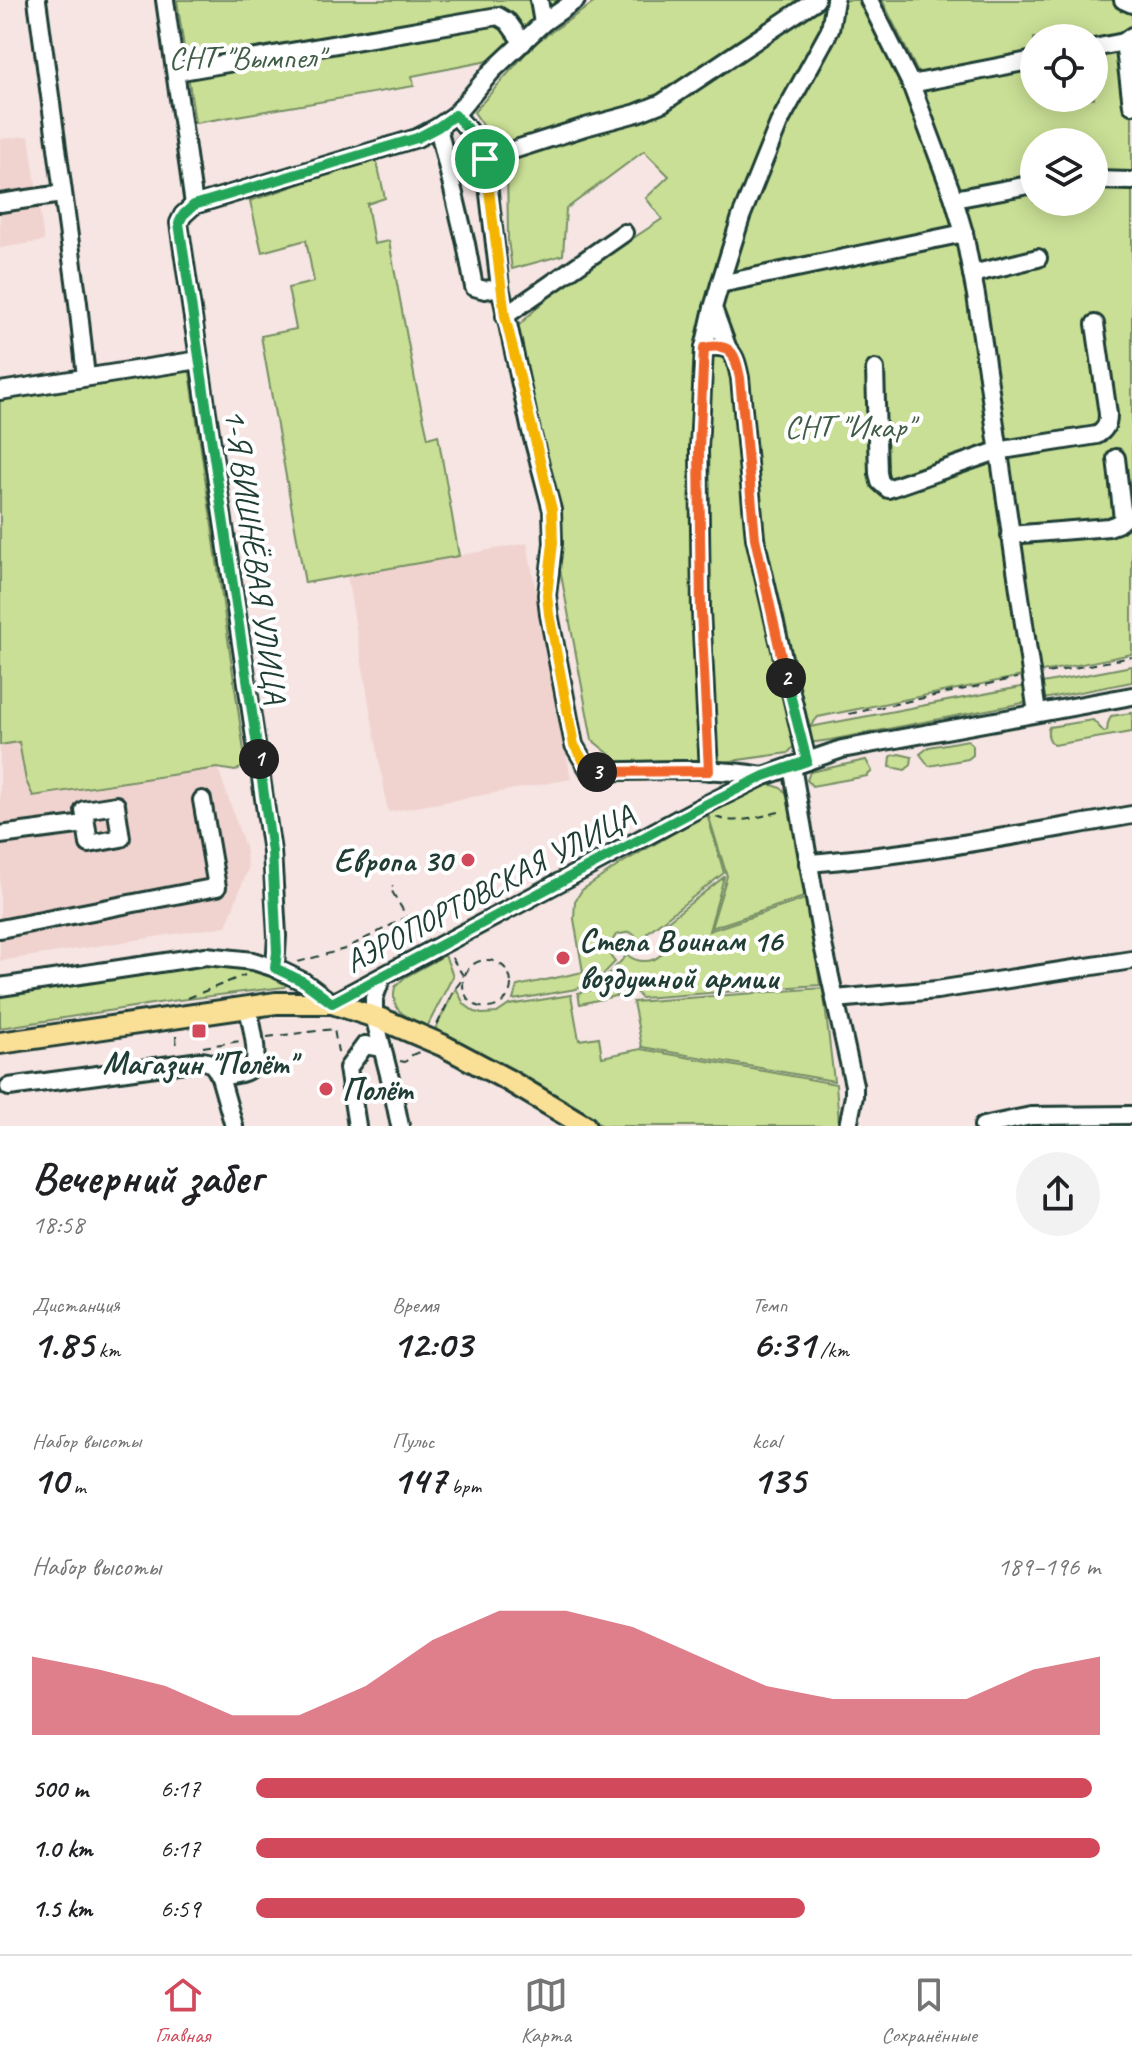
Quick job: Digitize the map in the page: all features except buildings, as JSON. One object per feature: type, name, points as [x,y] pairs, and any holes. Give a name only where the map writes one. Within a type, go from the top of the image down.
[{"type":"main road","points":[[0,1043],[248,1007],[302,1002],[332,1003],[374,1016],[430,1040],[508,1080],[585,1126]]},
{"type":"street","points":[[37,0],[86,377]]},
{"type":"street","points":[[165,0],[194,205],[417,138],[438,127],[455,115],[492,71],[543,23],[576,0]]},
{"type":"street","points":[[539,0],[543,23]]},
{"type":"street","points":[[485,159],[662,103],[816,0]]},
{"type":"street","points":[[709,771],[701,611],[699,449],[704,348],[741,217],[779,123],[830,30],[835,0]]},
{"type":"street","points":[[869,0],[911,84],[964,233],[1037,713]]},
{"type":"street","points":[[1123,0],[1132,4]]},
{"type":"street","points":[[176,72],[498,16],[508,22],[523,43]]},
{"type":"street","points":[[1108,44],[1128,39],[1132,105]]},
{"type":"street","points":[[911,84],[1020,63]]},
{"type":"street","points":[[455,115],[482,149],[485,159],[505,316],[552,510],[553,543],[547,595],[574,745],[590,772],[738,771],[764,776]]},
{"type":"street","points":[[438,127],[474,287],[485,290],[500,287]]},
{"type":"street","points":[[1108,180],[1132,181]]},
{"type":"street","points":[[954,199],[1020,187]]},
{"type":"street","points":[[0,203],[62,194]]},
{"type":"street","name":"1-Я ВИШНЁВАЯ УЛИЦА","points":[[194,205],[179,223],[272,852],[277,952],[275,968]]},
{"type":"street","points":[[505,316],[624,233]]},
{"type":"street","points":[[720,284],[964,233]]},
{"type":"street","points":[[972,274],[1038,258]]},
{"type":"street","points":[[713,308],[728,349],[734,355],[740,378],[755,538],[800,763],[800,808],[808,863],[854,1085],[848,1126]]},
{"type":"street","points":[[875,369],[878,473],[880,482],[888,489],[997,451],[1097,435],[1107,426],[1108,414],[1095,324]]},
{"type":"street","points":[[704,348],[717,345],[728,349]]},
{"type":"street","points":[[0,391],[199,360]]},
{"type":"street","points":[[1010,535],[1117,524],[1123,519],[1116,458]]},
{"type":"street","name":"АЭРОПОРТОВСКАЯ УЛИЦА","points":[[332,1003],[764,776],[856,746],[1132,696]]},
{"type":"street","points":[[0,929],[217,887],[202,800]]},
{"type":"street","points":[[808,863],[949,846],[1132,815]]},
{"type":"street","points":[[0,835],[85,824]]},
{"type":"street","points":[[0,987],[206,956],[253,961],[275,968],[304,982],[332,1003]]},
{"type":"street","points":[[835,999],[937,990],[1132,960]]},
{"type":"street","points":[[382,977],[374,998],[374,1016],[404,1123]]},
{"type":"street","points":[[220,1077],[250,1070],[253,1066],[256,1051],[248,1007]]},
{"type":"street","points":[[357,1126],[348,1068],[365,1045],[382,1048]]},
{"type":"street","points":[[9,1087],[207,1061],[215,1066],[220,1077],[234,1126]]},
{"type":"street","points":[[983,1126],[1031,1116],[1132,1115]]},
{"type":"path","points":[[849,714],[1132,657]]},
{"type":"path","points":[[703,806],[710,814],[725,821],[800,808]]},
{"type":"path","points":[[430,1040],[453,992],[464,977],[473,965],[493,961],[505,969],[511,989],[499,1005],[493,1007],[480,1007],[470,1001],[464,989],[464,977],[443,944]]},
{"type":"shaded area","points":[[29,136],[44,241],[0,248],[0,139]]},
{"type":"shaded area","points":[[527,543],[571,779],[388,812],[347,576]]},
{"type":"shaded area","points":[[19,742],[26,781],[33,796],[218,768],[245,847],[248,869],[226,926],[0,961],[0,745]]},
{"type":"green space","name":"СНТ \"Вымпел\"","points":[[177,0],[567,0],[493,60],[412,76],[414,86],[195,123]]},
{"type":"green space","name":"СНТ \"Икар\"","points":[[598,0],[866,0],[910,89],[1020,67],[1020,112],[1108,112],[1108,49],[1132,44],[1132,654],[818,717],[810,727],[1132,666],[1132,682],[795,745],[788,753],[710,764],[623,765],[592,740],[515,329],[554,291],[662,219],[646,198],[669,176],[644,151],[566,209],[563,255],[512,269],[508,240],[507,161],[474,112],[535,43]]},
{"type":"green space","points":[[882,0],[1132,0],[1132,32],[1108,39],[1108,24],[1020,24],[1020,59],[921,79]]},
{"type":"green space","points":[[376,158],[385,198],[367,204],[374,244],[389,241],[428,438],[438,435],[459,556],[305,583],[261,336],[296,329],[288,288],[314,282],[306,240],[262,252],[250,201]]},
{"type":"green space","points":[[189,365],[245,758],[242,767],[235,771],[217,768],[33,796],[26,781],[19,742],[0,745],[0,396]]},
{"type":"green space","points":[[1132,713],[1132,732],[1054,745],[1048,737],[1049,727],[1093,720],[1104,732],[1111,716]]},
{"type":"green space","points":[[968,740],[973,746],[973,755],[968,759],[929,766],[920,754],[929,747]]},
{"type":"green space","points":[[891,756],[912,757],[911,765],[905,770],[890,767]]},
{"type":"green space","points":[[866,760],[872,771],[867,776],[812,786],[807,780],[810,772]]},
{"type":"green space","points":[[765,785],[781,788],[793,801],[807,896],[711,928],[727,876],[708,814]]},
{"type":"green space","points":[[707,814],[724,873],[641,940],[630,932],[616,935],[609,946],[615,962],[596,982],[576,989],[513,1000],[517,986],[583,972],[574,919],[575,901],[582,890]]},
{"type":"green space","points":[[724,877],[709,931],[808,898],[820,985],[641,998],[625,978],[600,983],[627,955],[645,961],[660,956],[668,942],[665,923]]},
{"type":"green space","points":[[445,955],[453,976],[427,1027],[397,1008],[395,987],[405,977]]},
{"type":"green space","points":[[214,960],[234,962],[290,982],[284,987],[0,1028],[0,993]]},
{"type":"green space","points":[[622,983],[628,993],[580,1004],[578,993]]},
{"type":"green space","points":[[456,988],[464,1004],[482,1014],[497,1013],[509,1005],[571,995],[579,1040],[599,1037],[602,1057],[641,1049],[836,1084],[838,1126],[603,1126],[433,1033]]},
{"type":"green space","points":[[823,988],[834,1081],[642,1047],[633,1002]]},
{"type":"place","name":"Европа 30","points":[[468,860]]},
{"type":"place","name":"Стела Воинам 16 воздушной армии","points":[[563,958]]},
{"type":"place","name":"Магазин \"Полёт\"","points":[[199,1031]]},
{"type":"place","name":"Полёт","points":[[326,1089]]},
{"type":"route","points":[[455,115],[482,149],[485,159],[505,316],[552,510],[553,543],[547,595],[574,745],[590,772],[709,771],[701,611],[699,449],[704,348],[717,345],[734,355],[740,378],[755,538],[807,761],[764,776],[703,806],[332,1003],[304,982],[275,968],[277,952],[272,852],[179,223],[194,205],[417,138],[455,115]]}]
